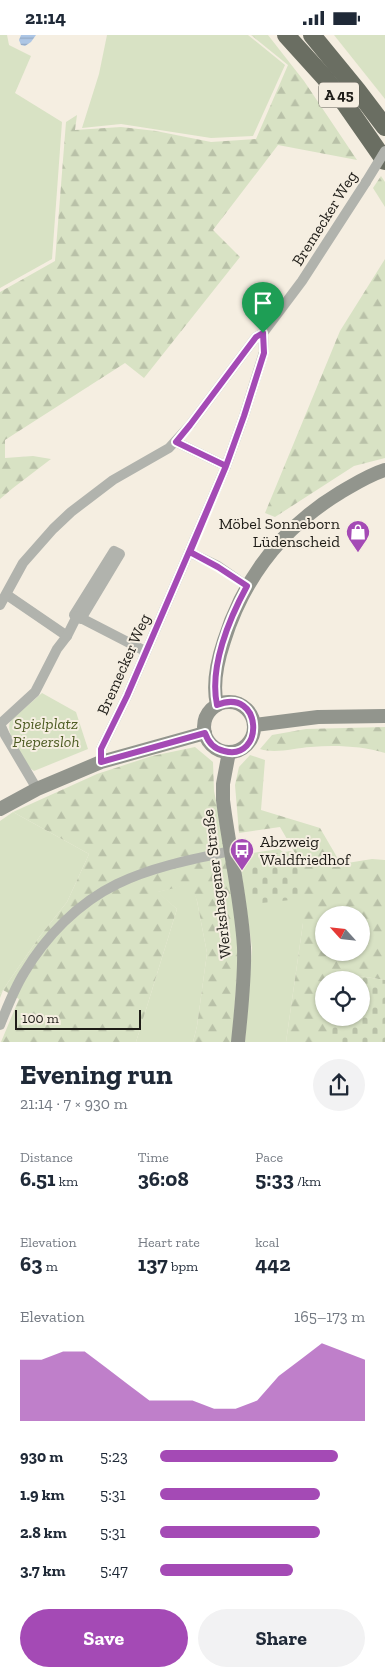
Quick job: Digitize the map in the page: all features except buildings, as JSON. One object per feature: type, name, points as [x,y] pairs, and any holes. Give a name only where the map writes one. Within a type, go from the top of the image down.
[{"type":"highway","name":"A 45","points":[[286,35],[324,77],[385,161]]},
{"type":"highway","name":"A 45","points":[[312,35],[385,127]]},
{"type":"main road","points":[[217,705],[214,688],[220,655],[229,624],[247,586],[267,557],[290,530],[316,508],[369,476],[385,470]]},
{"type":"main road","points":[[229,702],[243,705],[251,714],[254,725],[253,735],[246,746],[229,752],[222,751],[213,746],[207,739],[204,724],[212,709],[217,705],[229,702]]},
{"type":"main road","points":[[254,725],[318,717],[385,716]]},
{"type":"main road","points":[[0,809],[38,789],[101,762],[205,733]]},
{"type":"main road","name":"Werkshagener Straße","points":[[229,752],[223,784],[223,800],[244,948],[244,980],[238,1042]]},
{"type":"street","name":"Bremecker Weg","points":[[101,762],[101,749],[127,696],[226,466],[264,353],[263,333],[302,281],[385,151]]},
{"type":"street","points":[[0,605],[23,563],[71,512],[113,480],[162,453],[176,442],[256,337],[263,333]]},
{"type":"street","points":[[176,442],[226,466]]},
{"type":"street","points":[[38,789],[0,724],[35,692],[57,649],[79,618],[120,554],[114,551],[74,615],[79,618],[106,632],[145,651]]},
{"type":"street","points":[[190,552],[247,586]]},
{"type":"street","points":[[7,595],[67,636]]},
{"type":"street","points":[[0,1025],[24,973],[53,933],[78,909],[117,885],[157,870],[231,851]]},
{"type":"green space","points":[[0,35],[7,35],[9,45],[31,56],[15,93],[62,122],[52,259],[0,288]]},
{"type":"green space","points":[[107,35],[248,35],[285,65],[253,136],[211,138],[121,124],[82,128],[99,74]]},
{"type":"green space","points":[[251,35],[268,35],[304,81],[357,160],[278,145],[213,230],[240,257],[144,378],[125,363],[5,440],[5,458],[33,456],[51,459],[0,499],[0,292],[55,261],[66,122],[77,115],[75,130],[121,127],[156,131],[211,142],[256,139],[288,65]]},
{"type":"green space","points":[[334,35],[385,35],[385,99]]},
{"type":"green space","points":[[381,176],[385,182],[385,207],[373,188]]},
{"type":"green space","points":[[385,259],[385,458],[354,466],[275,517],[265,513],[340,331]]},
{"type":"green space","name":"Spielplatz Piepersloh","points":[[42,693],[76,712],[88,749],[34,771],[30,768],[15,744],[9,725],[11,720]]},
{"type":"green space","points":[[385,727],[385,753],[358,747],[339,746],[279,751],[260,749],[272,735],[306,729]]},
{"type":"green space","points":[[195,747],[213,762],[214,791],[225,844],[239,947],[232,1042],[193,1042],[207,953],[197,901],[191,884],[158,892],[177,909],[136,1042],[1,1042],[19,999],[3,990],[0,998],[0,994],[40,936],[67,902],[89,854],[13,812],[97,774],[152,756]]},
{"type":"green space","points":[[250,755],[265,760],[261,810],[320,828],[341,864],[372,859],[385,860],[385,980],[370,978],[370,971],[315,971],[315,1026],[332,1026],[332,1042],[286,1042],[303,923],[303,867],[280,827],[239,833],[235,785],[239,767]]},
{"type":"green space","points":[[13,812],[89,854],[67,902],[40,936],[0,994],[0,821]]},
{"type":"green space","points":[[279,849],[303,867],[303,923],[286,1042],[245,1042],[252,948],[239,855]]},
{"type":"green space","points":[[291,851],[299,868],[301,899],[251,904],[247,857]]},
{"type":"green space","points":[[192,883],[207,953],[193,1042],[136,1042],[177,909],[157,892]]},
{"type":"green space","points":[[370,978],[385,980],[385,1042],[332,1042],[332,1026],[370,1026]]},
{"type":"water","points":[[21,35],[36,35],[25,46],[21,45],[19,40]]},
{"type":"place","name":"Möbel Sonneborn Lüdenscheid","points":[[358,553]]},
{"type":"place","name":"Abzweig Waldfriedhof","points":[[242,871]]},
{"type":"route","points":[[263,333],[256,337],[176,442],[226,466],[127,696],[101,749],[101,762],[205,733],[213,746],[222,751],[229,752],[246,746],[253,735],[254,725],[251,714],[246,708],[235,702],[217,705],[214,693],[220,655],[229,624],[247,586],[190,552],[226,466],[244,416],[264,353],[263,333]]}]
